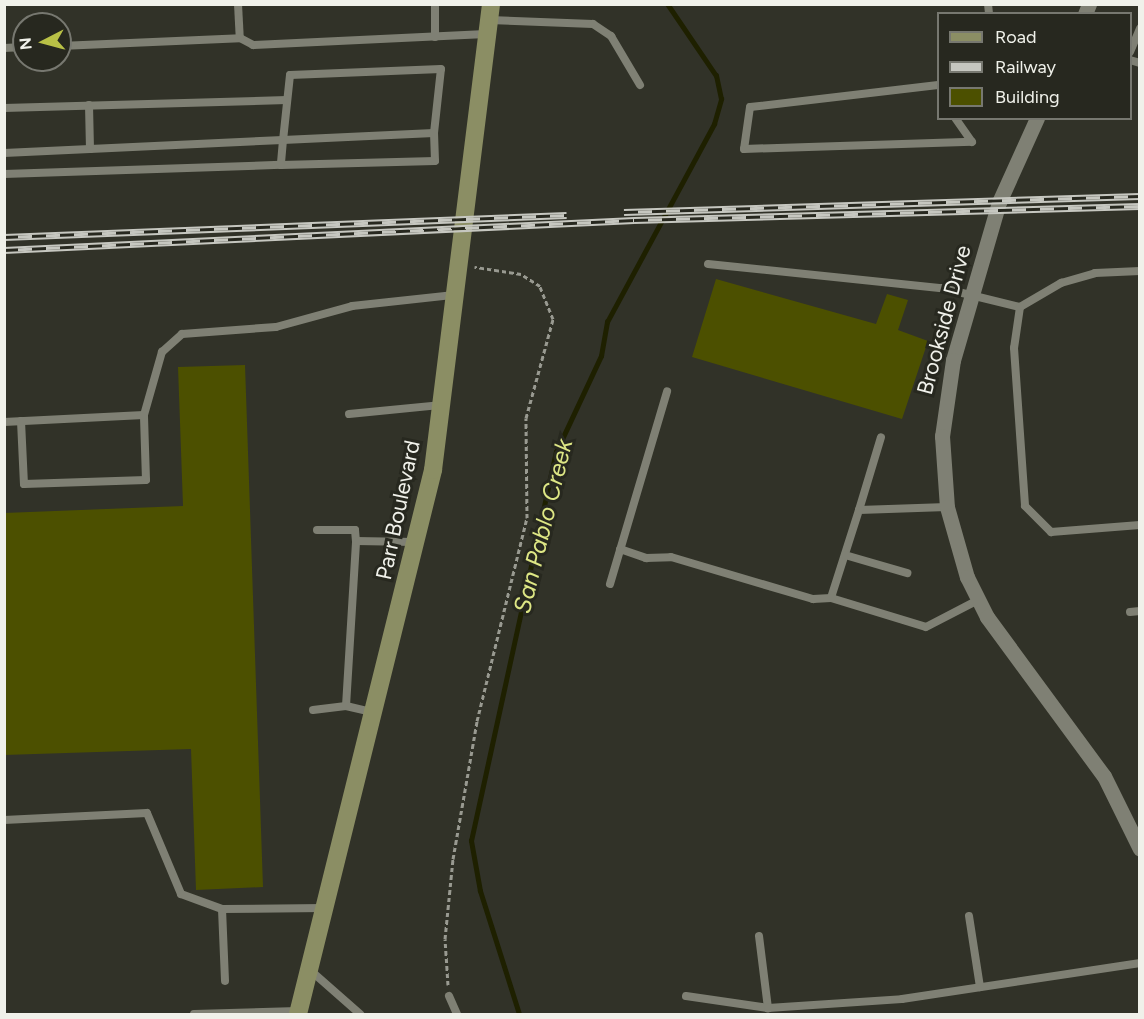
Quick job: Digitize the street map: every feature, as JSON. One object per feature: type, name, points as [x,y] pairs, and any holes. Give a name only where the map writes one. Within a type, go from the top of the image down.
[{"type":"street","name":"Parr Boulevard","points":[[298,1013],[418,542],[444,405],[458,266],[489,19]]},
{"type":"street","name":"Brookside Drive","points":[[1036,120],[999,202],[945,401],[947,507],[978,600],[1007,649],[1104,777],[1140,849]]},
{"type":"lane","points":[[238,4],[240,38]]},
{"type":"lane","points":[[435,4],[435,37]]},
{"type":"lane","points":[[72,45],[240,38],[253,45],[435,37],[489,19],[593,24],[611,36],[640,85]]},
{"type":"lane","points":[[1132,49],[1140,28]]},
{"type":"lane","points":[[4,174],[435,161],[434,133],[441,69],[290,75],[281,165]]},
{"type":"lane","points":[[937,85],[750,107],[744,149],[972,142],[956,120]]},
{"type":"lane","points":[[4,108],[287,100]]},
{"type":"lane","points":[[89,105],[90,149]]},
{"type":"lane","points":[[4,153],[434,133]]},
{"type":"lane","points":[[708,264],[973,293],[1020,307],[1073,280],[1140,271]]},
{"type":"lane","points":[[21,421],[24,484],[146,480],[144,415],[162,352],[182,334],[276,327],[352,306],[455,295]]},
{"type":"lane","points":[[1020,307],[1014,348],[1025,506],[1051,532],[1140,525]]},
{"type":"lane","points":[[609,584],[667,391]]},
{"type":"lane","points":[[349,414],[444,405]]},
{"type":"lane","points":[[4,422],[144,415]]},
{"type":"lane","points":[[831,598],[880,437]]},
{"type":"lane","points":[[859,510],[947,507]]},
{"type":"lane","points":[[317,530],[355,530],[346,706]]},
{"type":"lane","points":[[356,541],[418,542]]},
{"type":"lane","points":[[620,549],[646,558],[671,557],[813,599],[831,598],[926,627],[978,600]]},
{"type":"lane","points":[[845,555],[907,573]]},
{"type":"lane","points":[[1130,612],[1140,611]]},
{"type":"lane","points":[[313,710],[346,706],[373,712]]},
{"type":"lane","points":[[4,820],[147,813],[181,894],[222,909],[324,908]]},
{"type":"lane","points":[[222,909],[225,981]]},
{"type":"lane","points":[[969,916],[980,987]]},
{"type":"lane","points":[[759,936],[768,1008]]},
{"type":"lane","points":[[686,996],[768,1008],[980,987],[1140,963]]},
{"type":"lane","points":[[309,969],[360,1014]]},
{"type":"lane","points":[[449,996],[457,1014]]},
{"type":"lane","points":[[194,1014],[298,1013]]},
{"type":"path","points":[[449,996],[445,939],[453,859],[477,721],[527,518],[526,418],[553,319],[540,286],[521,274],[458,266]]},
{"type":"building","points":[[716,279],[876,324],[887,294],[908,300],[898,330],[928,341],[902,419],[692,357]]},
{"type":"building","points":[[245,365],[263,887],[196,890],[191,749],[4,755],[4,513],[183,506],[178,367]]},
{"type":"waterway","name":"San Pablo Creek","points":[[519,1014],[480,891],[471,841],[556,452],[601,356],[607,322],[714,124],[721,99],[716,76],[667,4]]},
{"type":"railway","points":[[624,212],[1140,196]]},
{"type":"railway","points":[[4,250],[634,220],[1140,206]]},
{"type":"railway","points":[[4,237],[567,215]]}]
